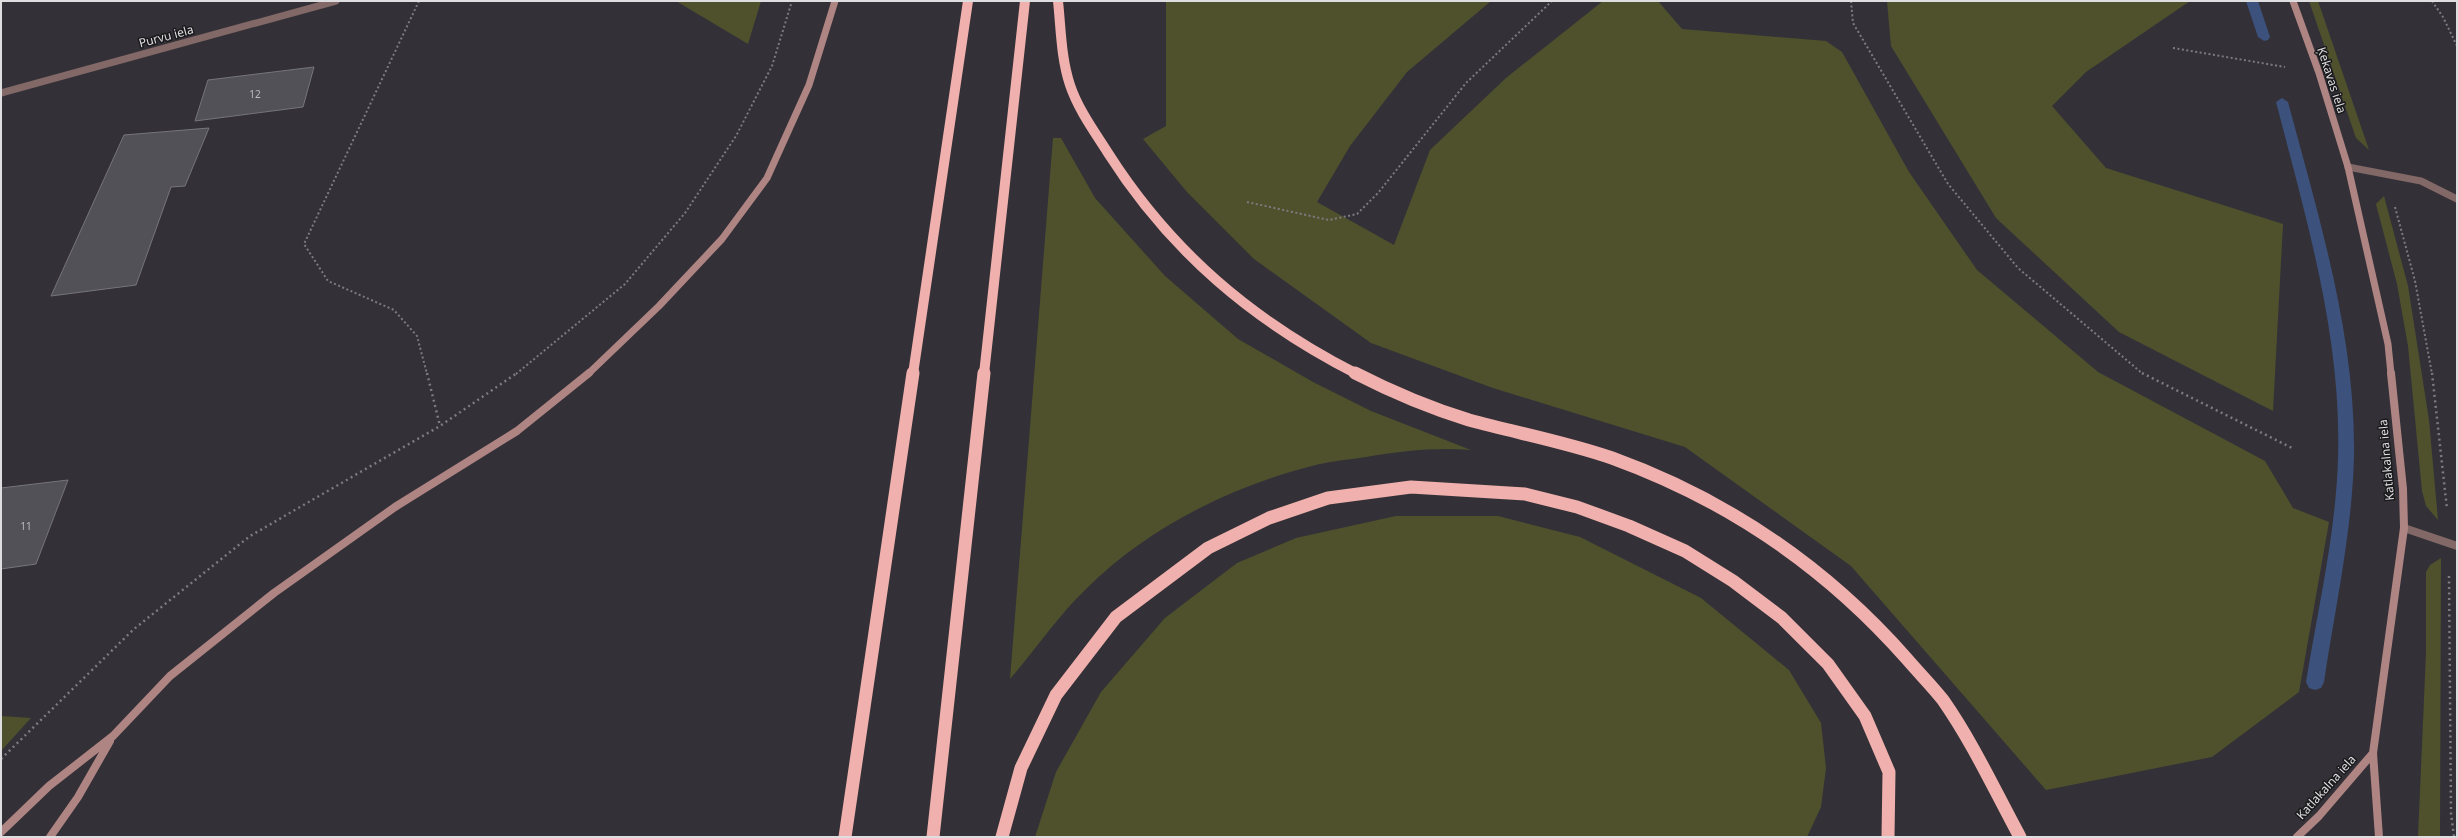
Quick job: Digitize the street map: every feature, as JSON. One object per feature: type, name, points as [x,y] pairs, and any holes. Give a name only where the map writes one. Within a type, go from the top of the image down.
[{"type":"highway","points":[[845,837],[968,1]]},
{"type":"highway","points":[[933,837],[1026,1]]},
{"type":"highway","points":[[1058,1],[1067,76],[1086,118],[1114,166],[1155,222],[1226,291],[1284,333],[1350,372],[1425,405],[1490,426],[1609,457],[1668,480],[1725,510],[1787,548],[1840,591],[1890,640],[1942,699],[2020,837]]},
{"type":"highway","points":[[1002,837],[1021,768],[1056,695],[1116,617],[1208,548],[1269,518],[1328,498],[1411,487],[1525,494],[1577,507],[1629,526],[1685,551],[1734,581],[1782,618],[1828,664],[1865,716],[1889,772],[1888,837]]},
{"type":"main road","points":[[1,832],[49,786],[113,736],[170,676],[274,593],[395,507],[517,431],[602,363],[659,306],[722,238],[766,178],[809,85],[835,1]]},
{"type":"main road","name":"Ķekavas iela","points":[[2293,1],[2319,72],[2348,167]]},
{"type":"main road","name":"Katlakalna iela","points":[[2348,167],[2388,344],[2402,489],[2404,528],[2373,753],[2379,837]]},
{"type":"main road","points":[[50,837],[78,797],[113,736]]},
{"type":"main road","name":"Katlakalna iela","points":[[2297,837],[2319,816],[2373,753]]},
{"type":"street","name":"Purvu iela","points":[[1,93],[336,1]]},
{"type":"street","points":[[2348,167],[2421,181],[2457,200]]},
{"type":"street","points":[[2404,528],[2457,546]]},
{"type":"path","points":[[419,1],[304,244],[328,281],[394,310],[417,336],[440,426]]},
{"type":"path","points":[[1,759],[52,707],[134,629],[250,536],[440,426],[519,372],[625,284],[685,213],[736,136],[772,66],[792,1]]},
{"type":"path","points":[[1247,202],[1329,220],[1357,214],[1378,193],[1466,83],[1552,1]]},
{"type":"path","points":[[1851,1],[1853,24],[1948,184],[2018,268],[2145,376],[2292,448]]},
{"type":"path","points":[[2432,1],[2443,17],[2457,46]]},
{"type":"path","points":[[2173,48],[2319,72]]},
{"type":"green space","points":[[676,1],[761,1],[748,44]]},
{"type":"green space","points":[[1166,1],[1491,1],[1407,72],[1350,146],[1317,202],[1394,245],[1430,150],[1506,78],[1603,1],[1658,1],[1682,29],[1826,41],[1842,52],[1909,172],[1977,270],[2098,372],[2265,461],[2293,508],[2329,522],[2299,692],[2212,757],[2046,790],[1851,566],[1685,447],[1493,388],[1371,343],[1254,259],[1187,192],[1143,139],[1166,126]]},
{"type":"green space","points":[[1887,1],[2190,1],[2086,72],[2052,106],[2106,168],[2283,224],[2273,411],[2119,332],[1996,218],[1891,46]]},
{"type":"green space","points":[[2309,1],[2318,1],[2369,150],[2356,138]]},
{"type":"green space","points":[[1053,138],[1061,138],[1095,198],[1165,276],[1238,339],[1313,382],[1371,411],[1471,450],[1418,450],[1318,464],[1251,486],[1191,512],[1136,547],[1110,567],[1086,589],[1066,610],[1010,679]]},
{"type":"green space","points":[[2384,196],[2408,286],[2429,420],[2438,520],[2426,506],[2422,491],[2408,346],[2397,284],[2376,204]]},
{"type":"green space","points":[[1396,516],[1498,516],[1580,537],[1701,598],[1789,670],[1821,723],[1826,768],[1821,807],[1807,837],[1035,837],[1056,772],[1101,692],[1165,618],[1237,563],[1296,538]]},
{"type":"green space","points":[[2441,558],[2440,837],[2418,837],[2426,653],[2426,572],[2430,565]]},
{"type":"green space","points":[[1,716],[31,718],[1,751]]},
{"type":"building","points":[[314,67],[303,107],[195,121],[208,80]]},
{"type":"building","points":[[209,128],[185,186],[171,187],[136,285],[51,296],[124,135]]},
{"type":"building","points":[[68,480],[36,564],[1,569],[1,488]]},
{"type":"waterway","points":[[2252,1],[2264,37]]},
{"type":"waterway","points":[[2282,102],[2332,303],[2339,344],[2346,427],[2346,458],[2341,522],[2315,682]]}]
